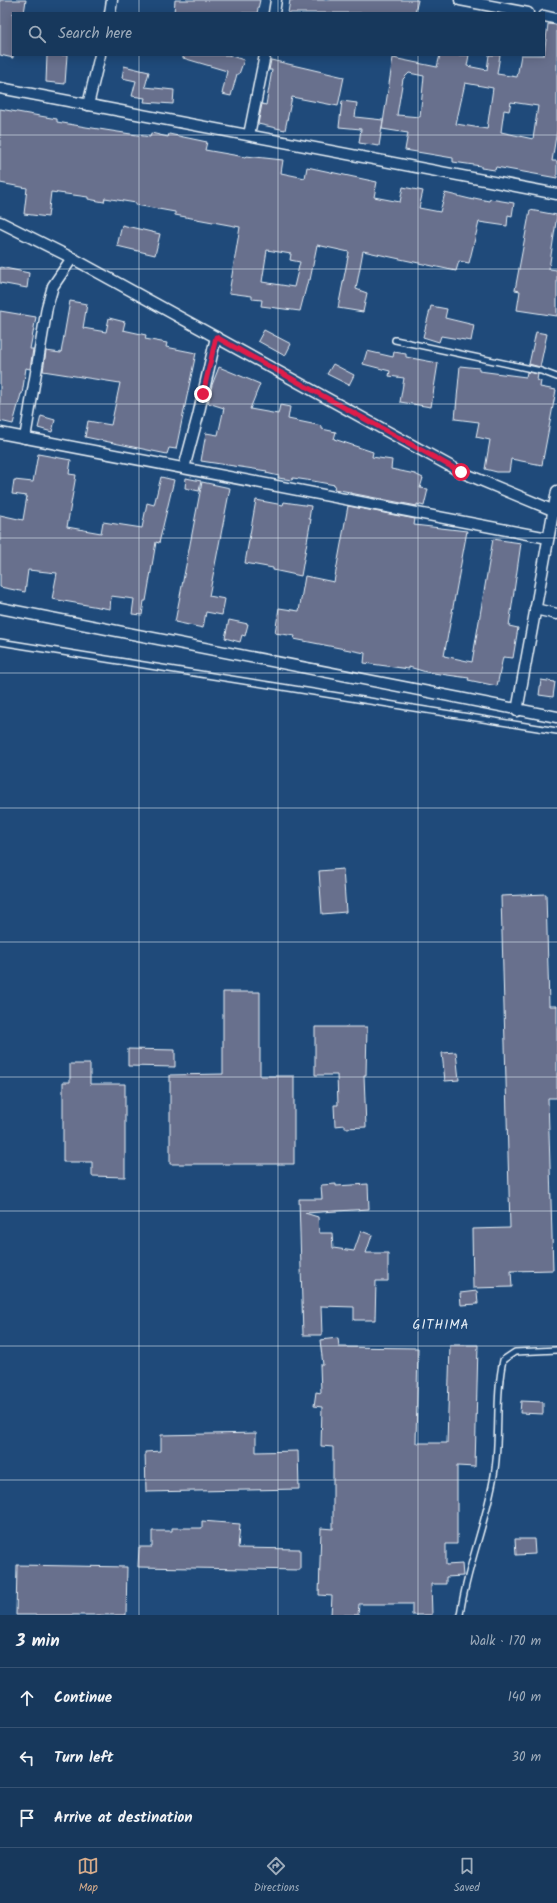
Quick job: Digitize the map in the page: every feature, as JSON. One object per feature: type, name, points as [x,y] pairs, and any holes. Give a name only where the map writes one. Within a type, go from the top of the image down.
[{"type":"street","points":[[110,12],[112,0]]},
{"type":"street","points":[[274,12],[276,0]]},
{"type":"street","points":[[466,1],[523,12]]},
{"type":"street","points":[[545,16],[557,18]]},
{"type":"street","points":[[88,105],[100,56]]},
{"type":"street","points":[[249,136],[265,56]]},
{"type":"street","points":[[0,88],[557,194]]},
{"type":"street","points":[[0,222],[72,258],[461,472],[555,511]]},
{"type":"street","points":[[26,438],[47,307],[52,286],[72,258]]},
{"type":"street","points":[[184,468],[198,416],[216,337]]},
{"type":"street","points":[[0,433],[548,538]]},
{"type":"street","points":[[518,710],[548,538],[555,511],[557,491]]},
{"type":"street","points":[[0,608],[557,717]]},
{"type":"street","points":[[535,609],[557,614]]},
{"type":"lane","points":[[395,340],[541,371],[557,377]]},
{"type":"lane","points":[[0,642],[557,731]]},
{"type":"lane","points":[[460,1615],[494,1470],[498,1439],[498,1380],[503,1360],[515,1352],[557,1350]]},
{"type":"building","points":[[0,0],[26,0],[24,12],[12,12],[13,58],[0,55]]},
{"type":"building","points":[[175,0],[260,0],[257,12],[174,12]]},
{"type":"building","points":[[290,0],[418,0],[415,12],[288,12]]},
{"type":"building","points":[[548,24],[557,25],[557,130],[552,161],[557,161],[557,178],[496,167],[495,170],[481,168],[481,166],[453,162],[453,158],[405,150],[408,133],[382,129],[393,58],[437,67],[440,56],[469,56],[467,66],[487,70],[489,56],[500,56],[497,74],[517,77],[521,56],[545,56]],"holes":[[[409,73],[424,76],[420,117],[397,115],[403,79]],[[465,83],[493,88],[487,129],[456,124]],[[511,102],[538,106],[533,139],[501,132],[504,110],[509,111]]]},
{"type":"building","points":[[47,56],[67,56],[65,84],[46,82]]},
{"type":"building","points":[[183,56],[231,56],[244,60],[239,74],[237,74],[231,96],[222,94],[227,71],[183,58]]},
{"type":"building","points":[[271,60],[344,77],[338,106],[292,97],[285,130],[258,124],[262,104],[266,105],[272,70],[269,70]]},
{"type":"building","points":[[124,66],[149,72],[145,87],[174,90],[173,104],[144,102],[145,98],[132,96],[136,81],[122,78]]},
{"type":"building","points":[[342,101],[357,103],[355,117],[383,120],[379,146],[359,143],[361,129],[339,127]]},
{"type":"building","points":[[0,109],[57,119],[57,122],[86,127],[150,137],[151,133],[168,137],[169,134],[207,142],[205,150],[245,157],[283,160],[281,173],[305,178],[307,167],[377,182],[374,197],[400,202],[403,187],[423,191],[419,208],[440,212],[445,193],[474,200],[474,198],[489,201],[490,199],[514,203],[512,216],[508,215],[507,226],[479,222],[469,263],[459,261],[456,271],[363,251],[356,289],[367,293],[363,312],[338,308],[349,252],[317,245],[310,280],[308,280],[300,311],[261,306],[262,300],[252,299],[252,296],[229,293],[240,227],[175,215],[175,212],[136,205],[136,203],[105,198],[104,202],[88,199],[88,197],[51,192],[48,217],[24,214],[27,188],[0,183]],"holes":[[[267,250],[291,254],[290,260],[300,262],[294,287],[262,282]]]},
{"type":"building","points":[[530,210],[557,215],[549,269],[557,270],[557,316],[517,310],[520,291],[515,290]]},
{"type":"building","points":[[122,225],[160,234],[155,255],[117,246]]},
{"type":"building","points":[[0,267],[29,273],[27,288],[0,283]]},
{"type":"building","points":[[70,301],[87,304],[83,328],[106,332],[109,318],[125,322],[123,330],[146,335],[145,339],[167,343],[166,347],[196,353],[176,449],[169,448],[167,454],[85,437],[88,421],[111,425],[120,383],[43,371],[46,351],[61,353]]},
{"type":"building","points":[[431,306],[447,309],[445,318],[474,325],[471,341],[441,336],[439,342],[423,337]]},
{"type":"building","points":[[0,311],[36,317],[30,349],[33,349],[30,369],[26,368],[22,394],[13,424],[0,421]]},
{"type":"building","points":[[264,330],[291,344],[285,356],[258,341]]},
{"type":"building","points":[[536,332],[547,334],[540,367],[529,364]]},
{"type":"building","points":[[367,351],[393,357],[394,352],[406,354],[406,357],[438,363],[431,407],[400,402],[404,378],[389,376],[390,371],[363,364]]},
{"type":"building","points":[[333,364],[354,375],[349,385],[327,374]]},
{"type":"building","points":[[460,366],[479,368],[479,371],[526,377],[527,372],[538,374],[537,380],[541,381],[540,387],[556,390],[542,465],[511,459],[509,472],[497,472],[485,469],[490,440],[476,437],[479,422],[455,419]]},
{"type":"building","points":[[219,367],[260,384],[250,409],[278,414],[280,405],[290,407],[288,419],[322,426],[322,429],[336,432],[334,439],[373,452],[372,457],[392,460],[391,469],[415,474],[423,478],[420,488],[428,489],[424,506],[417,504],[417,506],[350,493],[334,489],[335,485],[293,478],[292,480],[278,478],[279,476],[266,473],[267,471],[201,461],[206,433],[218,435],[224,408],[208,403],[212,385]]},
{"type":"building","points":[[41,416],[55,420],[52,432],[38,428]]},
{"type":"building","points":[[38,454],[71,460],[69,474],[76,475],[67,527],[101,533],[103,522],[142,528],[147,503],[154,505],[161,477],[174,480],[159,543],[156,542],[146,601],[144,601],[142,615],[132,614],[134,599],[111,596],[110,609],[52,599],[57,573],[28,570],[25,592],[0,587],[0,515],[23,520],[27,496],[12,494],[14,480],[33,482]]},
{"type":"building","points":[[186,478],[201,481],[199,491],[185,488]]},
{"type":"building","points":[[202,482],[230,488],[209,596],[225,599],[222,615],[206,612],[203,628],[175,622]]},
{"type":"building","points":[[256,500],[283,505],[284,502],[311,506],[309,519],[311,519],[301,576],[273,570],[273,568],[245,563]]},
{"type":"building","points":[[348,506],[415,519],[414,525],[467,531],[444,656],[472,662],[493,539],[521,543],[509,626],[518,628],[513,658],[503,657],[497,686],[468,680],[469,678],[426,672],[409,667],[409,669],[364,663],[365,653],[294,639],[295,636],[275,633],[279,608],[299,611],[305,576],[334,582]]},
{"type":"building","points":[[229,620],[248,624],[245,636],[242,635],[240,642],[225,638]]},
{"type":"building","points":[[541,680],[555,682],[553,697],[539,695]]},
{"type":"building","points":[[343,869],[346,912],[322,914],[319,871]]},
{"type":"building","points":[[546,894],[549,1006],[557,1006],[557,1098],[548,1098],[553,1270],[511,1271],[512,1287],[473,1288],[472,1229],[510,1228],[501,896]]},
{"type":"building","points":[[223,992],[260,992],[260,1076],[294,1076],[294,1164],[170,1164],[170,1075],[223,1074]]},
{"type":"building","points":[[315,1027],[367,1027],[366,1075],[364,1075],[366,1127],[345,1128],[345,1125],[335,1126],[334,1105],[338,1105],[337,1075],[315,1075]]},
{"type":"building","points":[[128,1049],[175,1050],[175,1067],[128,1066]]},
{"type":"building","points":[[456,1052],[459,1080],[445,1081],[442,1053]]},
{"type":"building","points":[[70,1064],[90,1064],[90,1084],[125,1084],[125,1177],[92,1176],[92,1162],[63,1162],[63,1082],[70,1082]]},
{"type":"building","points":[[336,1184],[336,1186],[368,1184],[369,1209],[305,1213],[318,1217],[319,1233],[332,1233],[333,1248],[354,1251],[361,1231],[372,1235],[366,1253],[388,1253],[388,1281],[376,1281],[375,1320],[354,1320],[354,1307],[321,1306],[322,1335],[303,1335],[299,1199],[322,1199],[321,1185]]},
{"type":"building","points":[[477,1291],[478,1304],[461,1305],[460,1293]]},
{"type":"building","points":[[338,1338],[339,1347],[418,1348],[416,1443],[447,1443],[450,1345],[478,1345],[475,1467],[457,1466],[457,1544],[446,1544],[446,1565],[462,1564],[463,1576],[446,1577],[446,1584],[431,1584],[432,1615],[412,1615],[412,1604],[359,1604],[358,1615],[331,1615],[332,1596],[319,1595],[321,1528],[333,1529],[333,1447],[321,1446],[322,1407],[314,1406],[316,1392],[321,1393],[320,1365],[323,1365],[320,1340]]},
{"type":"building","points":[[521,1401],[543,1402],[543,1414],[520,1413]]},
{"type":"building","points":[[256,1433],[256,1452],[298,1451],[299,1489],[146,1492],[145,1452],[161,1451],[161,1435]]},
{"type":"building","points":[[202,1521],[240,1524],[238,1548],[300,1549],[300,1570],[138,1567],[139,1547],[152,1547],[152,1531],[172,1531],[172,1528],[202,1528]]},
{"type":"building","points":[[515,1539],[534,1539],[535,1554],[516,1555]]},
{"type":"building","points":[[17,1565],[127,1567],[126,1615],[16,1615]]},
{"type":"district","name":"GITHIMA","points":[[441,1324]]},
{"type":"route","points":[[203,394],[216,337],[461,472]]}]
